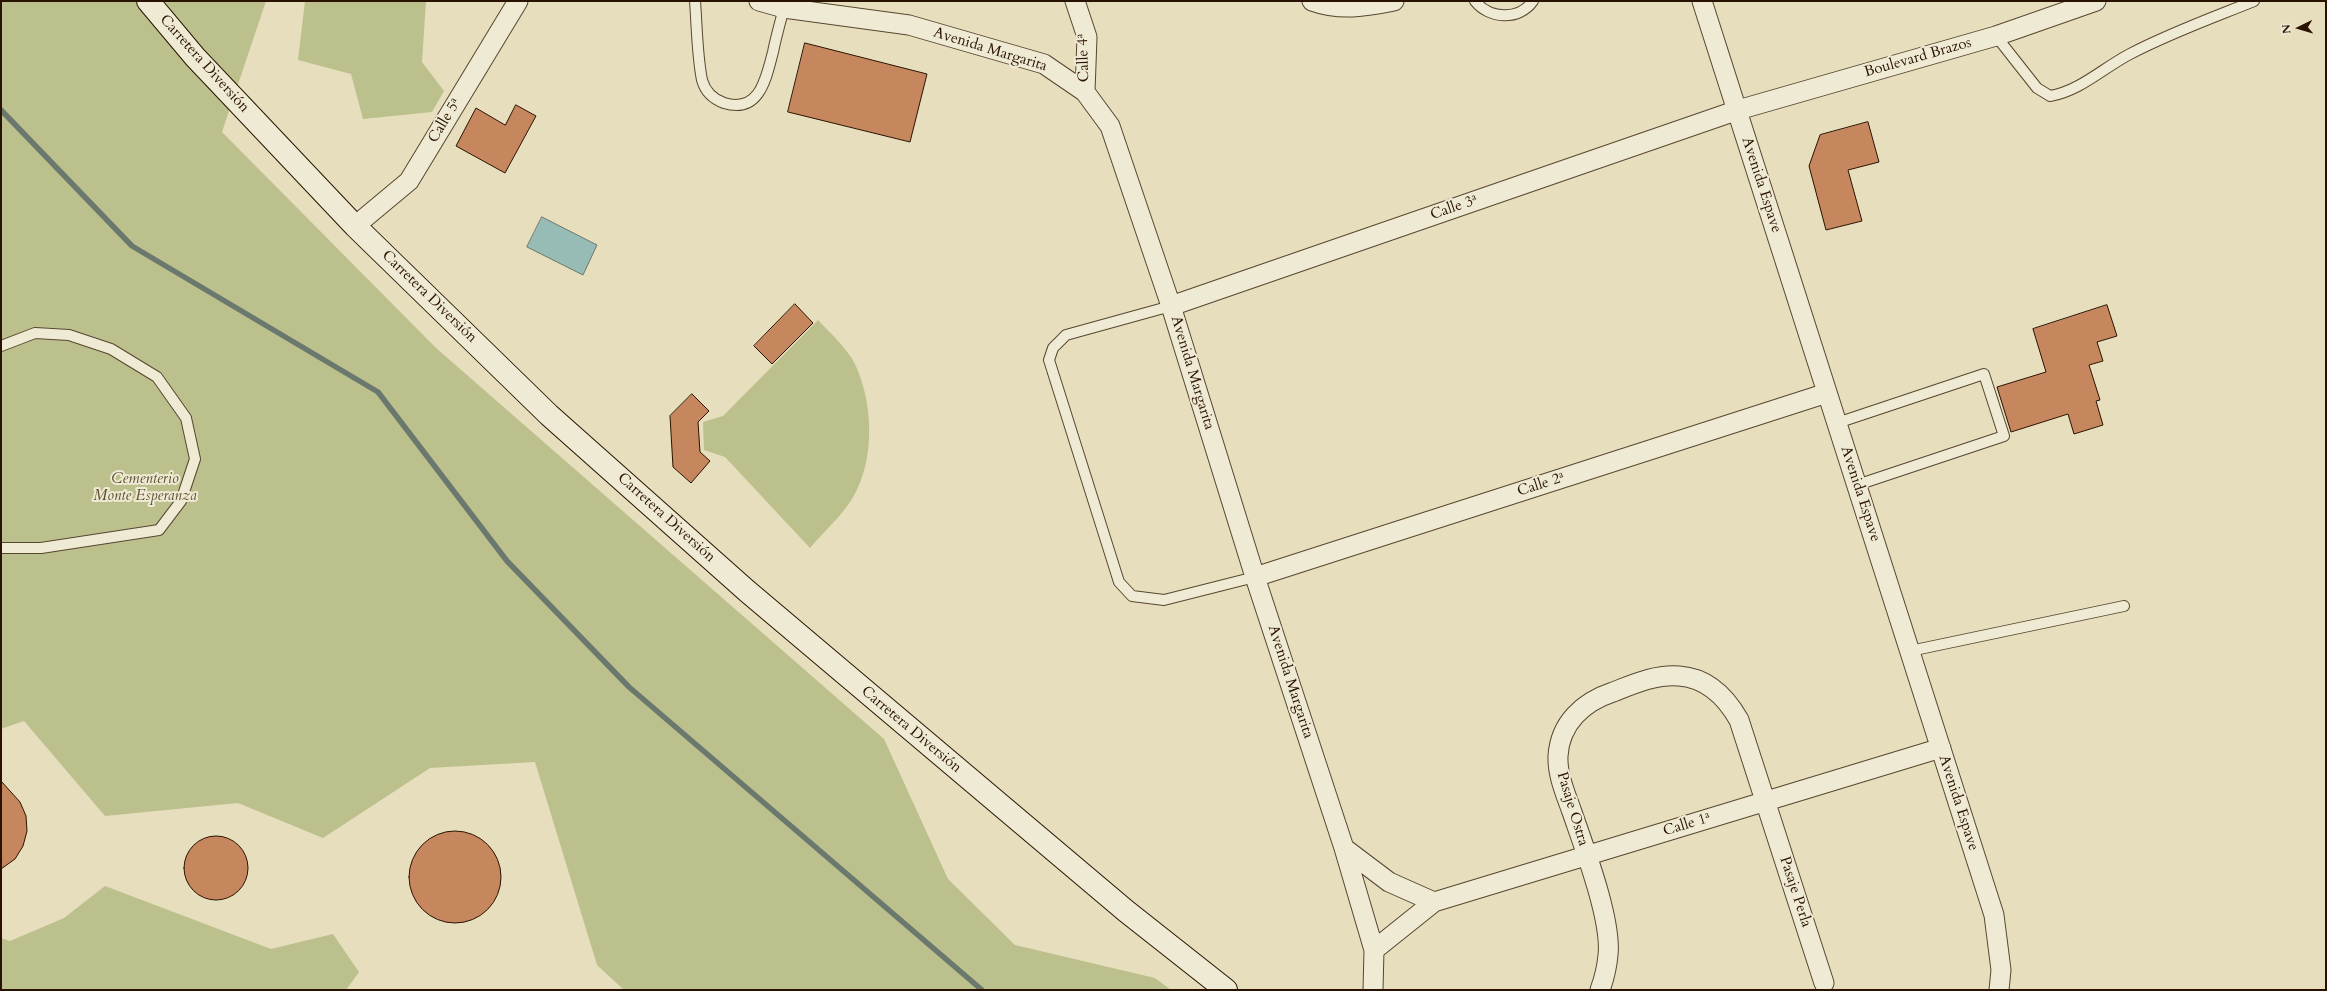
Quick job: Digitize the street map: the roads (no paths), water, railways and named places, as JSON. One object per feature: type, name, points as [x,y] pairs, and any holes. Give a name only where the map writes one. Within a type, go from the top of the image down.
[{"type":"main road","name":"Carretera Diversión","points":[[148,1],[195,57],[356,226],[549,415],[747,591],[1126,911],[1226,990]]},
{"type":"street","name":"Calle 5ª","points":[[356,226],[409,181],[518,1]]},
{"type":"street","name":"Avenida Margarita","points":[[759,1],[784,8],[909,25],[1044,64],[1085,92],[1110,126],[1171,306],[1255,577],[1344,848],[1374,950],[1373,990]]},
{"type":"street","name":"Calle 4ª","points":[[1076,1],[1087,37],[1085,92]]},
{"type":"street","points":[[1312,1],[1339,8],[1364,7],[1394,1]]},
{"type":"street","name":"Avenida Espave","points":[[1702,1],[1994,915],[2001,970],[1999,990]]},
{"type":"street","name":"Boulevard Brazos","points":[[1738,110],[1996,36],[2051,9],[2096,1]]},
{"type":"street","name":"Calle 3ª","points":[[1171,306],[1738,110]]},
{"type":"street","name":"Calle 2ª","points":[[1255,577],[1828,392]]},
{"type":"street","name":"Pasaje Ostra","points":[[1600,990],[1608,954],[1606,926],[1586,856],[1561,780],[1558,758],[1561,738],[1570,720],[1584,706],[1602,696],[1648,679],[1661,676],[1680,676],[1699,680],[1716,689],[1729,703],[1740,720],[1766,801]]},
{"type":"street","name":"Calle 1ª","points":[[1434,902],[1940,748]]},
{"type":"street","name":"Pasaje Perla","points":[[1766,801],[1824,983]]},
{"type":"street","points":[[1344,848],[1389,882],[1434,902],[1374,950]]},
{"type":"lane","points":[[695,1],[702,81],[710,95],[718,101],[740,105],[750,101],[764,83],[784,8]]},
{"type":"lane","points":[[1474,1],[1488,12],[1500,16],[1511,15],[1522,11],[1533,1]]},
{"type":"lane","points":[[1996,36],[2037,88],[2050,96],[2066,94],[2130,54],[2171,35],[2254,1]]},
{"type":"lane","points":[[1171,306],[1066,335],[1053,348],[1049,360],[1119,582],[1132,596],[1164,600],[1255,577]]},
{"type":"lane","points":[[1,346],[35,333],[69,335],[111,349],[157,377],[186,418],[195,459],[181,501],[159,530],[41,548],[1,548]]},
{"type":"lane","points":[[1837,423],[1984,374],[2004,436],[1857,485]]},
{"type":"lane","points":[[1910,651],[2124,606]]},
{"type":"water","points":[[542,217],[597,245],[583,275],[527,247]]},
{"type":"waterway","points":[[1,110],[132,246],[378,392],[507,561],[629,687],[982,990]]},
{"type":"park label","name":"Cementerio Monte Esperanza","points":[[145,488]]}]
